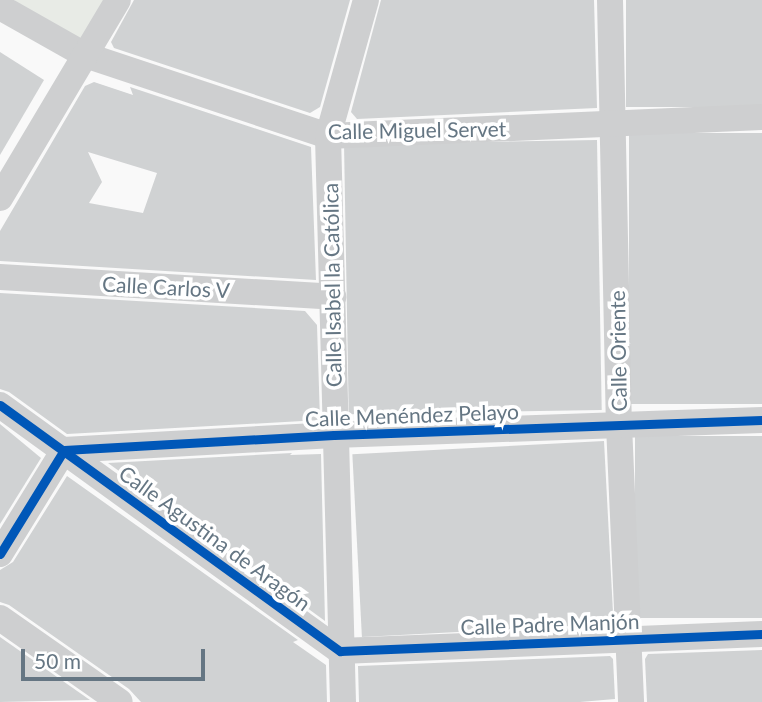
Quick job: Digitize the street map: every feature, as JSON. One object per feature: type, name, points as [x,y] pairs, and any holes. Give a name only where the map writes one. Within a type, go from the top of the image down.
[{"type":"street","points":[[0,198],[118,0]]},
{"type":"street","name":"Calle Isabel la Católica","points":[[343,702],[328,136],[366,0]]},
{"type":"street","name":"Calle Oriente","points":[[610,0],[619,425],[631,638],[631,702]]},
{"type":"street","name":"Calle Miguel Servet","points":[[8,6],[85,55],[328,136],[762,117]]},
{"type":"street","name":"Calle Carlos V","points":[[0,277],[333,297]]},
{"type":"street","name":"Calle Agustina de Aragón","points":[[0,405],[340,651]]},
{"type":"street","name":"Calle Menéndez Pelayo","points":[[64,450],[334,435],[762,421]]},
{"type":"street","points":[[0,554],[64,450]]},
{"type":"street","points":[[0,618],[112,700]]},
{"type":"street","name":"Calle Padre Manjón","points":[[340,651],[762,634]]},
{"type":"shaded area","points":[[15,0],[118,0],[85,55],[8,12]]},
{"type":"building","points":[[134,0],[350,0],[320,107],[310,113],[114,48],[111,42]]},
{"type":"building","points":[[381,0],[594,0],[597,108],[357,119],[351,112]]},
{"type":"building","points":[[626,0],[762,0],[762,107],[626,107]]},
{"type":"building","points":[[0,52],[44,80],[0,155]]},
{"type":"building","points":[[94,82],[133,95],[130,87],[311,147],[316,280],[0,261],[0,231],[85,86]],"holes":[[[88,152],[157,173],[143,213],[89,203],[102,182]]]},
{"type":"building","points":[[629,133],[762,133],[762,404],[629,404]]},
{"type":"building","points":[[597,140],[602,410],[349,414],[344,144]]},
{"type":"building","points":[[0,293],[305,311],[317,325],[320,420],[67,434],[9,392],[0,389]]},
{"type":"building","points":[[0,424],[41,458],[0,524]]},
{"type":"building","points":[[635,436],[762,436],[762,618],[635,618]]},
{"type":"building","points":[[604,441],[614,624],[362,637],[352,454]]},
{"type":"building","points":[[292,453],[290,455],[321,454],[325,621],[108,463]]},
{"type":"building","points":[[67,476],[298,640],[293,642],[326,665],[327,702],[141,702],[129,689],[9,605],[0,602],[0,570],[13,562]]},
{"type":"building","points":[[0,637],[90,700],[0,702]]},
{"type":"building","points":[[762,650],[762,702],[647,702],[645,659],[648,654]]},
{"type":"building","points":[[610,656],[613,659],[615,699],[580,702],[359,702],[358,666]]},
{"type":"cycle path","points":[[0,405],[340,651],[762,634]]},
{"type":"cycle path","points":[[0,554],[64,450],[334,435],[762,420]]}]
